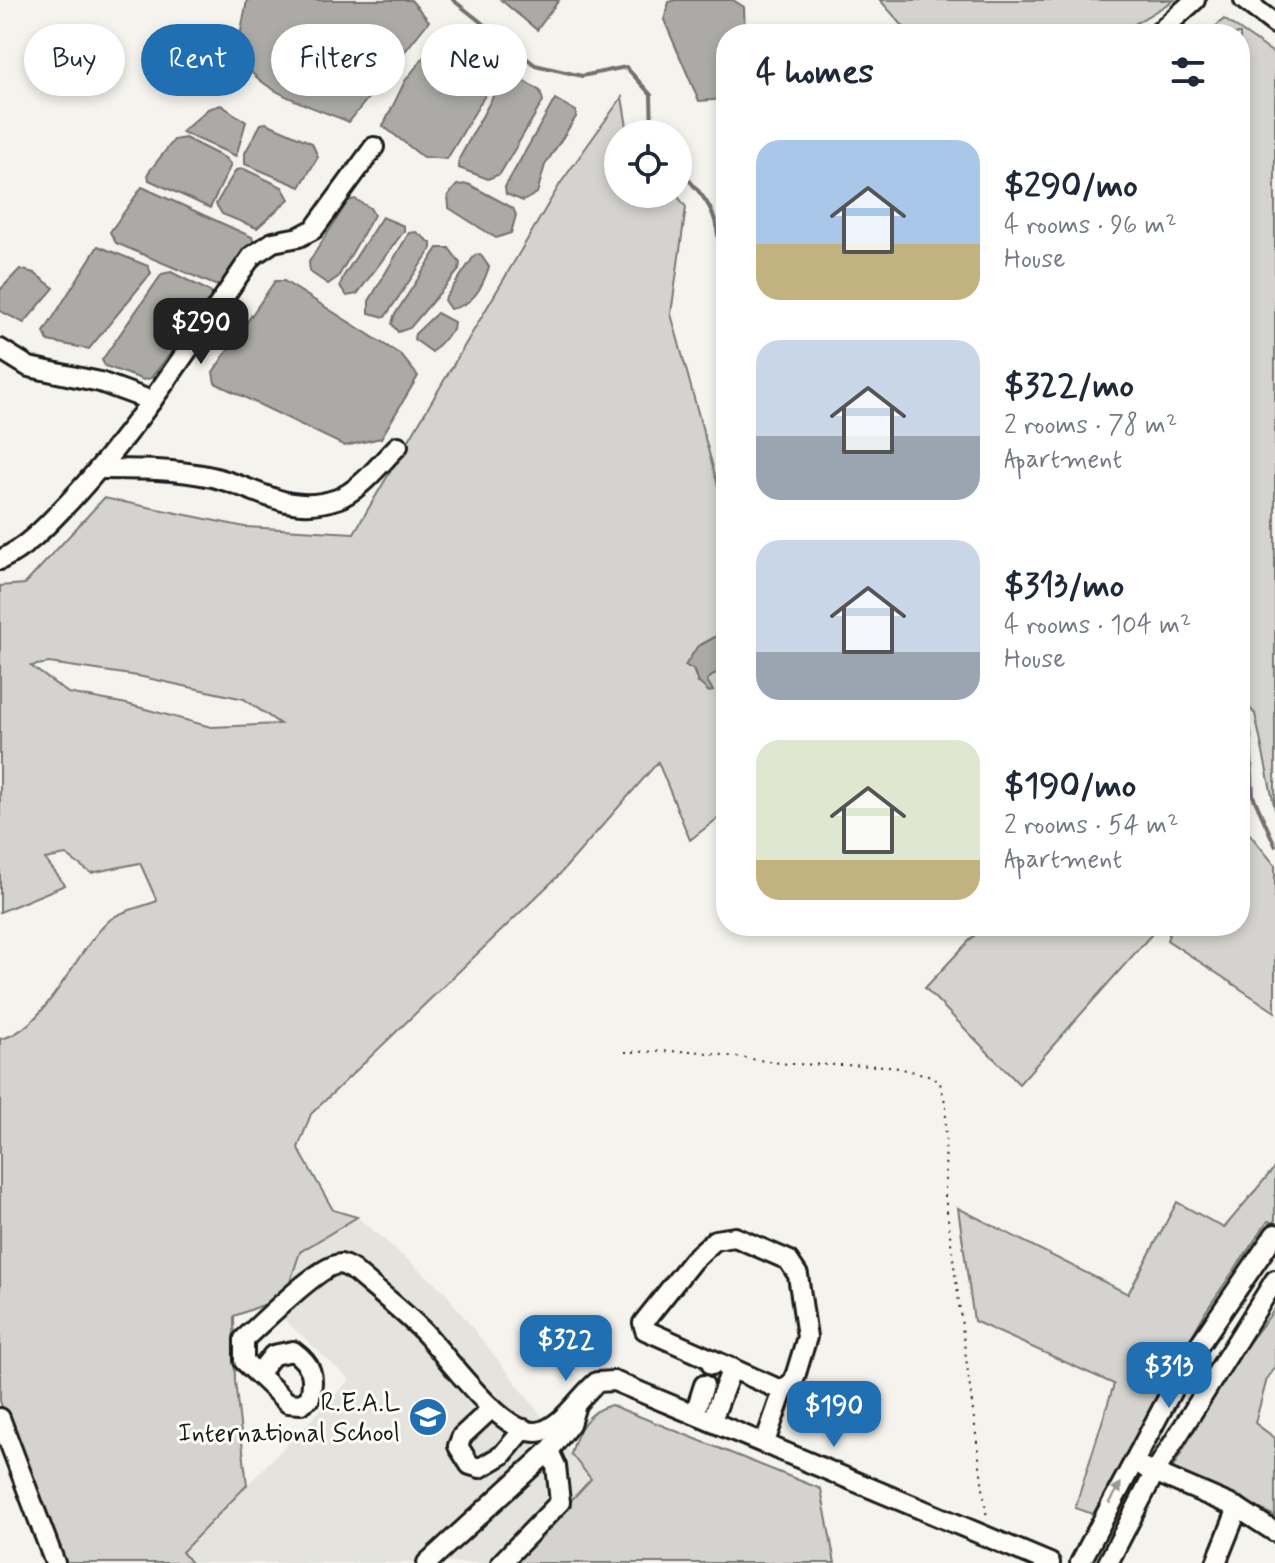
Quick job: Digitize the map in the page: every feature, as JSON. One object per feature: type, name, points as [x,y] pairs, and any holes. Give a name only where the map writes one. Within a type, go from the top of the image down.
[{"type":"street","points":[[1168,24],[1195,0]]},
{"type":"street","points":[[1244,0],[1275,24]]},
{"type":"street","points":[[0,560],[41,532],[100,469],[152,401],[252,256],[273,242],[299,237],[314,229],[374,147]]},
{"type":"street","points":[[0,349],[29,367],[100,382],[152,401]]},
{"type":"street","points":[[100,469],[145,469],[215,478],[267,499],[316,504],[341,498],[398,446]]},
{"type":"street","points":[[1080,1563],[1186,1364],[1275,1234]]},
{"type":"street","points":[[765,1442],[783,1391],[794,1380],[807,1337],[798,1275],[788,1260],[735,1237],[715,1240],[693,1260],[643,1323],[645,1330],[783,1391]]},
{"type":"street","points":[[258,1374],[244,1361],[244,1339],[312,1280],[330,1267],[341,1264],[353,1270],[423,1331],[492,1408],[524,1429],[553,1439]]},
{"type":"street","points":[[1108,1563],[1155,1472],[1275,1280]]},
{"type":"street","points":[[703,1416],[732,1368]]},
{"type":"street","points":[[427,1563],[553,1439],[588,1389],[604,1379],[703,1416],[1050,1563]]},
{"type":"street","points":[[703,1416],[704,1385]]},
{"type":"street","points":[[492,1408],[462,1436],[458,1446],[470,1465],[480,1468],[502,1455],[524,1429]]},
{"type":"street","points":[[0,1418],[55,1563]]},
{"type":"street","points":[[501,1563],[560,1502],[553,1439]]},
{"type":"street","points":[[1132,1463],[1238,1508],[1275,1532]]},
{"type":"street","points":[[1216,1563],[1238,1508]]},
{"type":"path","points":[[625,1052],[693,1051],[788,1064],[889,1066],[928,1075],[940,1083],[946,1106],[945,1196],[989,1537]]},
{"type":"shaded area","points":[[247,0],[411,0],[429,21],[421,24],[421,31],[405,51],[405,24],[271,24],[271,88],[255,75],[255,24],[243,24]]},
{"type":"shaded area","points":[[501,0],[559,0],[537,30]]},
{"type":"shaded area","points":[[733,0],[744,7],[745,24],[716,24],[716,100],[699,101],[664,20],[669,2]]},
{"type":"shaded area","points":[[880,0],[1174,0],[1134,24],[901,24]]},
{"type":"shaded area","points":[[1250,37],[1275,54],[1275,810],[1255,714],[1250,708]]},
{"type":"shaded area","points":[[421,61],[421,96],[485,96],[447,159],[423,157],[383,126],[398,96],[405,96],[405,81]]},
{"type":"shaded area","points":[[527,83],[540,91],[543,101],[500,174],[488,179],[459,168],[459,159],[493,96],[527,96]]},
{"type":"shaded area","points":[[286,96],[370,96],[349,122]]},
{"type":"shaded area","points":[[622,97],[626,120],[606,120]]},
{"type":"shaded area","points":[[555,99],[576,111],[576,117],[545,165],[537,193],[523,201],[506,194],[505,187]]},
{"type":"shaded area","points":[[221,105],[246,122],[236,156],[182,132],[208,109]]},
{"type":"shaded area","points":[[604,122],[604,208],[686,208],[671,314],[716,478],[716,637],[697,647],[693,669],[698,683],[716,671],[716,820],[690,840],[658,762],[559,875],[311,1114],[298,1148],[333,1210],[357,1217],[300,1252],[279,1315],[266,1304],[234,1316],[235,1381],[247,1485],[182,1552],[191,1563],[61,1563],[0,1401],[0,1039],[17,1033],[32,1021],[111,919],[157,901],[140,863],[91,873],[66,855],[45,859],[65,885],[0,912],[0,586],[25,584],[104,498],[245,527],[354,533],[560,184]],"holes":[[[49,663],[138,676],[244,699],[280,724],[211,727],[127,704],[68,693],[31,666]]]},
{"type":"shaded area","points":[[266,123],[312,143],[318,157],[300,187],[245,164],[245,153],[261,124]]},
{"type":"shaded area","points":[[185,138],[225,158],[231,165],[210,208],[149,180],[148,173],[174,140]]},
{"type":"shaded area","points":[[244,169],[282,187],[289,199],[257,228],[222,214],[216,204],[236,170]]},
{"type":"shaded area","points":[[468,184],[513,208],[516,215],[511,233],[496,238],[449,208],[448,195],[457,185]]},
{"type":"shaded area","points":[[142,187],[252,237],[254,244],[225,285],[215,285],[116,243],[110,232]]},
{"type":"shaded area","points":[[355,199],[370,208],[374,215],[338,277],[328,284],[310,272],[309,262],[348,201]]},
{"type":"shaded area","points":[[382,217],[404,226],[404,231],[357,294],[347,296],[340,286],[343,277]]},
{"type":"shaded area","points":[[416,232],[431,243],[431,249],[385,317],[369,313],[369,301],[409,233]]},
{"type":"shaded area","points":[[98,246],[148,266],[151,273],[89,349],[48,341],[44,332]]},
{"type":"shaded area","points":[[438,248],[449,248],[460,263],[459,270],[410,328],[398,332],[392,324],[394,316]]},
{"type":"shaded area","points":[[480,254],[489,267],[480,289],[465,304],[450,309],[444,300],[475,255]]},
{"type":"shaded area","points":[[20,269],[34,273],[54,288],[24,323],[0,311],[0,290]]},
{"type":"shaded area","points":[[171,272],[211,292],[213,301],[151,378],[144,380],[105,366],[102,360],[162,274]]},
{"type":"shaded area","points":[[275,281],[284,281],[401,355],[418,376],[381,438],[345,446],[215,383],[213,372]]},
{"type":"shaded area","points":[[437,313],[454,322],[453,330],[432,352],[414,339],[415,334]]},
{"type":"shaded area","points":[[716,637],[716,673],[707,680],[713,691],[709,692],[699,683],[693,669],[685,666],[697,647]]},
{"type":"shaded area","points":[[1250,835],[1275,865],[1275,1012],[1167,940],[1168,936],[1250,936]]},
{"type":"shaded area","points":[[974,936],[1150,936],[1019,1084],[925,988]]},
{"type":"shaded area","points":[[1275,1167],[1275,1223],[1268,1221],[1206,1311],[1093,1514],[1075,1508],[1114,1384],[974,1321],[958,1208],[1128,1294],[1177,1202],[1224,1228]]},
{"type":"shaded area","name":"R.E.A.L International School","points":[[357,1217],[443,1290],[591,1479],[513,1563],[191,1563],[182,1552],[350,1380],[279,1315],[300,1252]]},
{"type":"shaded area","points":[[1275,1309],[1275,1368],[1267,1379],[1255,1423],[1275,1438],[1275,1516],[1172,1469],[1233,1363]]},
{"type":"shaded area","points":[[611,1405],[821,1489],[835,1563],[513,1563],[591,1479],[571,1454],[584,1423],[595,1412]]},
{"type":"waterway","points":[[453,0],[535,65],[582,76],[626,67],[651,95],[652,120]]},
{"type":"waterway","points":[[692,184],[716,222]]},
{"type":"waterway","points":[[1250,731],[1253,796],[1275,845]]},
{"type":"place","name":"R.E.A.L International School","points":[[428,1417]]}]
